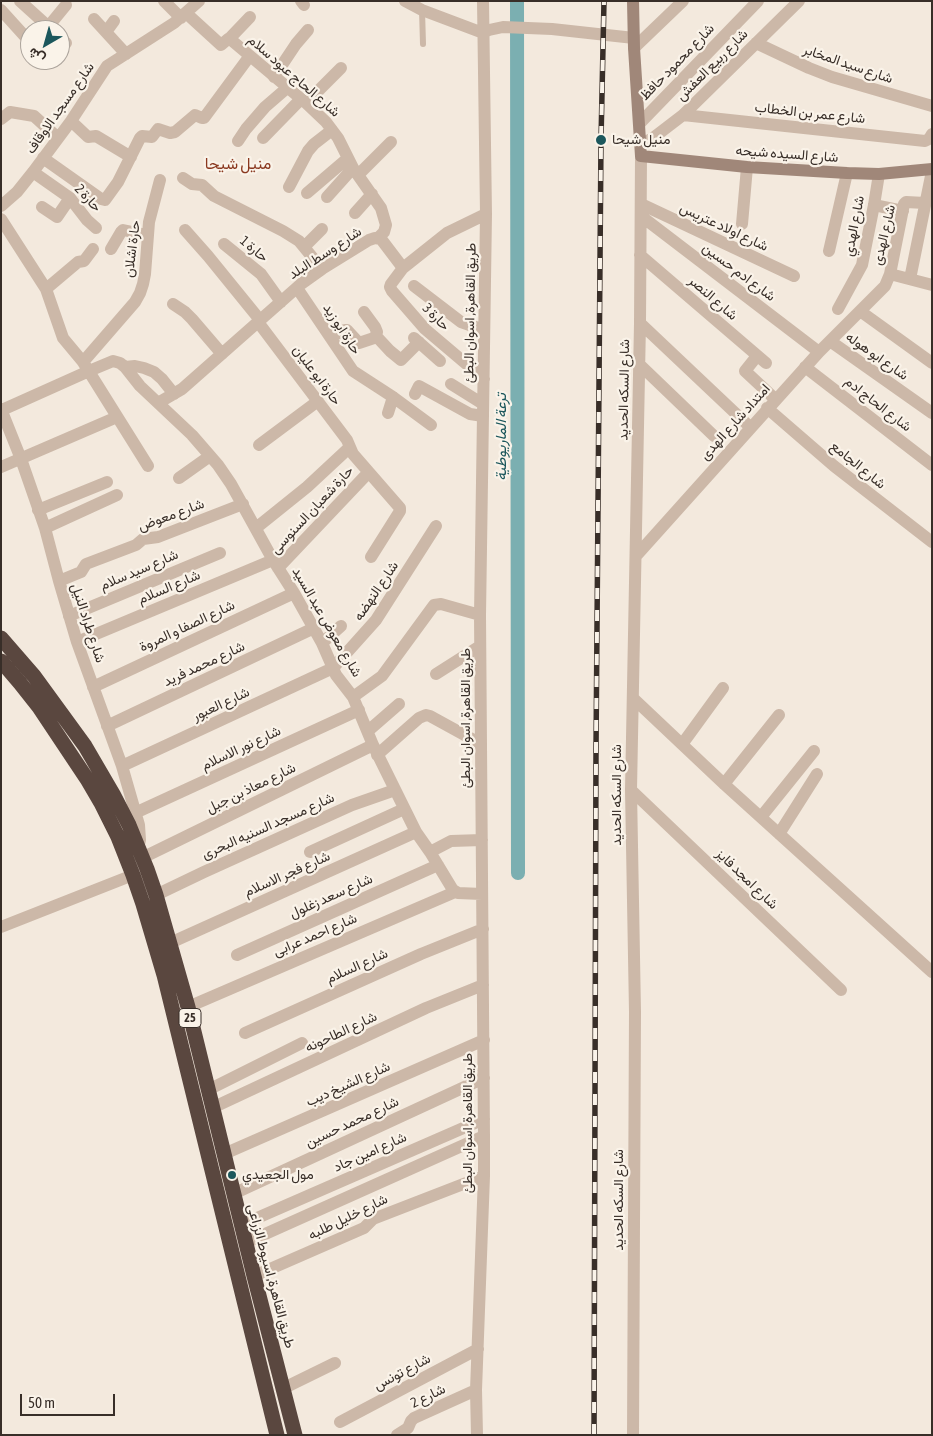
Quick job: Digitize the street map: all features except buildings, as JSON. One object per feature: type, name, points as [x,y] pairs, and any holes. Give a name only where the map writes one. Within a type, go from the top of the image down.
[{"type":"highway","name":"طريق القاهرة, اسيوط الزراعى","points":[[1,638],[34,676],[85,746],[129,825],[156,895],[188,1007],[233,1194],[295,1435]]},
{"type":"highway","name":"25","points":[[1,661],[39,707],[82,770],[109,820],[133,875],[164,975],[277,1435]]},
{"type":"street","points":[[20,1],[41,20]]},
{"type":"street","points":[[164,1],[184,16]]},
{"type":"street","name":"شارع مسجد الاوقاف","points":[[1,206],[17,192],[33,172],[71,121],[103,70],[184,16],[199,1]]},
{"type":"street","points":[[405,1],[422,10],[483,33],[503,27],[552,29],[634,43]]},
{"type":"street","name":"طريق القاهرة, اسوان البطئ","points":[[477,1435],[476,1390],[484,1176],[480,646],[486,214],[483,1]]},
{"type":"street","points":[[633,1],[641,150]]},
{"type":"street","points":[[634,43],[683,1]]},
{"type":"street","name":"شارع محمود حافظ","points":[[640,123],[758,1]]},
{"type":"street","name":"شارع ربيع العفش","points":[[641,150],[653,138],[683,115],[799,1]]},
{"type":"street","points":[[56,20],[66,5]]},
{"type":"street","points":[[1,10],[20,31]]},
{"type":"street","name":"شارع الحاج عبود سلام","points":[[184,16],[221,44],[229,39],[304,101],[332,130],[353,167],[381,208],[386,225],[384,232],[378,238]]},
{"type":"street","points":[[229,39],[250,17]]},
{"type":"street","points":[[94,19],[126,54]]},
{"type":"street","points":[[106,32],[114,21]]},
{"type":"street","points":[[274,77],[296,44],[308,30]]},
{"type":"street","name":"شارع سيد المخابر","points":[[756,43],[832,77],[932,106]]},
{"type":"street","points":[[43,158],[103,200],[106,199],[118,182],[142,136],[152,137],[158,129],[173,133],[195,115],[204,118],[249,57]]},
{"type":"street","points":[[263,138],[341,68]]},
{"type":"street","points":[[238,141],[265,107],[287,88]]},
{"type":"street","points":[[1,119],[10,112],[34,116],[58,138]]},
{"type":"street","name":"شارع عمر بن الخطاب","points":[[683,115],[925,141],[932,134]]},
{"type":"street","points":[[71,121],[88,137],[96,136],[131,157]]},
{"type":"street","points":[[289,187],[314,144],[332,130]]},
{"type":"street","points":[[307,193],[353,167],[391,142]]},
{"type":"street","name":"شارع السيده شيحه","points":[[641,150],[747,167],[878,174],[932,170]]},
{"type":"street","name":"شارع السكه الحديد","points":[[633,1435],[635,1012],[631,790],[640,323],[641,150]]},
{"type":"street","points":[[327,197],[353,167]]},
{"type":"street","points":[[742,224],[747,167]]},
{"type":"street","points":[[910,279],[932,170]]},
{"type":"street","name":"حارة 2","points":[[33,172],[70,198],[87,220],[96,228]]},
{"type":"street","points":[[830,251],[847,173]]},
{"type":"street","name":"شارع الهدي","points":[[838,308],[862,264],[878,174]]},
{"type":"street","points":[[183,178],[192,184],[202,185],[214,196],[299,241],[322,269]]},
{"type":"street","name":"حارة اشلان","points":[[86,366],[140,293],[145,274],[149,222],[160,180]]},
{"type":"street","points":[[355,213],[372,194]]},
{"type":"street","points":[[42,207],[57,217],[70,198]]},
{"type":"street","name":"شارع الهدى","points":[[860,311],[885,286],[890,274],[904,204],[906,202],[925,203]]},
{"type":"street","points":[[874,205],[903,211]]},
{"type":"street","name":"شارع اولاد عتريس","points":[[641,210],[794,276]]},
{"type":"street","name":"شارع ادم حسين","points":[[641,210],[819,352]]},
{"type":"street","points":[[403,268],[447,233],[486,214]]},
{"type":"street","points":[[1,219],[46,288],[64,338],[86,366],[148,466]]},
{"type":"street","points":[[304,247],[322,228]]},
{"type":"street","points":[[111,249],[123,230],[147,235]]},
{"type":"street","name":"حارة ابو عليان","points":[[185,230],[259,321],[347,440],[353,454],[400,510],[372,557]]},
{"type":"street","name":"شارع وسط البلد","points":[[158,402],[174,394],[296,288],[322,269],[369,240],[378,238],[383,241],[403,268]]},
{"type":"street","name":"حارة 1","points":[[224,244],[261,274],[281,302]]},
{"type":"street","points":[[46,288],[78,262],[84,261],[93,249]]},
{"type":"street","name":"شارع النصر","points":[[640,255],[762,360]]},
{"type":"street","name":"حارة 3","points":[[403,268],[391,284],[392,291],[425,330],[484,378]]},
{"type":"street","points":[[890,274],[932,285]]},
{"type":"street","points":[[414,286],[460,322],[484,330]]},
{"type":"street","name":"حارة ابو زيد","points":[[296,288],[352,371],[393,397],[430,425]]},
{"type":"street","points":[[173,304],[192,319],[222,354]]},
{"type":"street","points":[[860,311],[932,363]]},
{"type":"street","name":"امتداد شارع الهدى","points":[[636,556],[771,404],[860,311]]},
{"type":"street","points":[[364,312],[375,327],[377,332],[375,337]]},
{"type":"street","points":[[640,323],[750,427]]},
{"type":"street","points":[[330,337],[345,330],[359,343],[375,337],[379,338],[401,360],[416,340],[440,361]]},
{"type":"street","name":"شارع ابو هوله","points":[[830,341],[932,413]]},
{"type":"street","name":"شارع الجامع","points":[[762,360],[745,371],[771,404],[834,466],[932,542]]},
{"type":"street","points":[[3,415],[86,366],[113,362],[120,362],[126,367],[134,366],[154,372],[174,394]]},
{"type":"street","points":[[639,364],[714,436]]},
{"type":"street","name":"شارع معوض عبد السيد","points":[[126,367],[140,386],[181,424],[210,456],[231,484],[314,628],[336,675],[353,697],[375,750],[416,832],[455,892]]},
{"type":"street","name":"شارع الحاج ادم","points":[[806,367],[932,464]]},
{"type":"street","points":[[451,384],[483,410]]},
{"type":"street","points":[[414,394],[420,386],[470,414],[483,410]]},
{"type":"street","points":[[388,413],[393,397]]},
{"type":"street","points":[[259,445],[318,400]]},
{"type":"street","name":"شارع طراد النيل","points":[[3,415],[21,459],[45,528],[58,581],[77,642],[122,766],[140,832],[140,853]]},
{"type":"street","points":[[1,466],[117,417]]},
{"type":"street","points":[[256,528],[307,487],[350,447]]},
{"type":"street","points":[[179,478],[210,456]]},
{"type":"street","name":"حارة شعبان السنوسى","points":[[276,564],[368,473]]},
{"type":"street","points":[[38,510],[107,482]]},
{"type":"street","points":[[45,528],[117,495]]},
{"type":"street","name":"شارع معوض","points":[[58,581],[81,572],[86,564],[136,545],[141,539],[158,537],[243,504]]},
{"type":"street","name":"شارع النهضه","points":[[333,668],[376,620],[436,526]]},
{"type":"street","name":"شارع سيد سلام","points":[[69,616],[220,553]]},
{"type":"street","name":"شارع السلام","points":[[77,642],[276,564]]},
{"type":"street","name":"شارع الصفا و المروة","points":[[93,687],[294,593]]},
{"type":"street","points":[[353,697],[382,676],[434,605],[441,604],[480,615]]},
{"type":"street","points":[[322,643],[341,626]]},
{"type":"street","name":"شارع محمد فريد","points":[[107,726],[314,628]]},
{"type":"street","points":[[436,674],[480,646]]},
{"type":"street","name":"شارع العبور","points":[[122,766],[333,668]]},
{"type":"street","points":[[683,743],[722,688]]},
{"type":"street","points":[[634,699],[683,743],[724,784],[932,972]]},
{"type":"street","points":[[368,731],[399,704]]},
{"type":"street","name":"شارع نور الاسلام","points":[[135,813],[359,710]]},
{"type":"street","name":"شارع معاذ بن جبل","points":[[140,853],[375,750],[426,715],[481,744]]},
{"type":"street","points":[[724,784],[779,715]]},
{"type":"street","points":[[761,817],[814,751]]},
{"type":"street","points":[[779,834],[817,774]]},
{"type":"street","name":"شارع مسجد السنيه البحرى","points":[[156,895],[352,805],[395,790]]},
{"type":"street","name":"شارع امجد فايز","points":[[631,790],[841,990]]},
{"type":"street","points":[[310,852],[404,809]]},
{"type":"street","name":"شارع فجر الاسلام","points":[[170,943],[416,832]]},
{"type":"street","points":[[430,852],[450,841],[482,840]]},
{"type":"street","name":"شارع سعد زغلول","points":[[237,956],[438,865]]},
{"type":"street","points":[[1,927],[133,875]]},
{"type":"street","points":[[455,892],[482,894]]},
{"type":"street","name":"شارع احمد عرابى","points":[[188,1007],[455,892]]},
{"type":"street","name":"شارع السلام","points":[[245,1033],[421,954],[483,929]]},
{"type":"street","name":"شارع الطاحونه","points":[[212,1108],[426,1008],[483,985]]},
{"type":"street","name":"شارع الشيخ ديب","points":[[224,1154],[484,1040]]},
{"type":"street","points":[[208,1090],[302,1043]]},
{"type":"street","name":"شارع محمد حسين","points":[[233,1194],[484,1078]]},
{"type":"street","name":"شارع امين جاد","points":[[241,1225],[484,1119]]},
{"type":"street","points":[[246,1243],[484,1136]]},
{"type":"street","name":"شارع خليل طلبه","points":[[254,1276],[364,1228],[373,1219],[484,1176]]},
{"type":"street","name":"شارع تونس","points":[[340,1422],[478,1349]]},
{"type":"street","points":[[284,1388],[335,1363]]},
{"type":"street","name":"شارع 2","points":[[397,1435],[408,1428],[414,1418],[476,1390]]},
{"type":"lane","points":[[422,10],[423,44]]},
{"type":"waterway","name":"ترعة الماريوطية","points":[[517,1],[518,873]]},
{"type":"railway","points":[[594,1435],[596,748],[601,140],[604,1]]},
{"type":"place","name":"منيل شيحا","points":[[601,140]]},
{"type":"place","name":"مول الجعيدي","points":[[232,1175]]},
{"type":"district","name":"منيل شيحا","points":[[238,164]]}]
